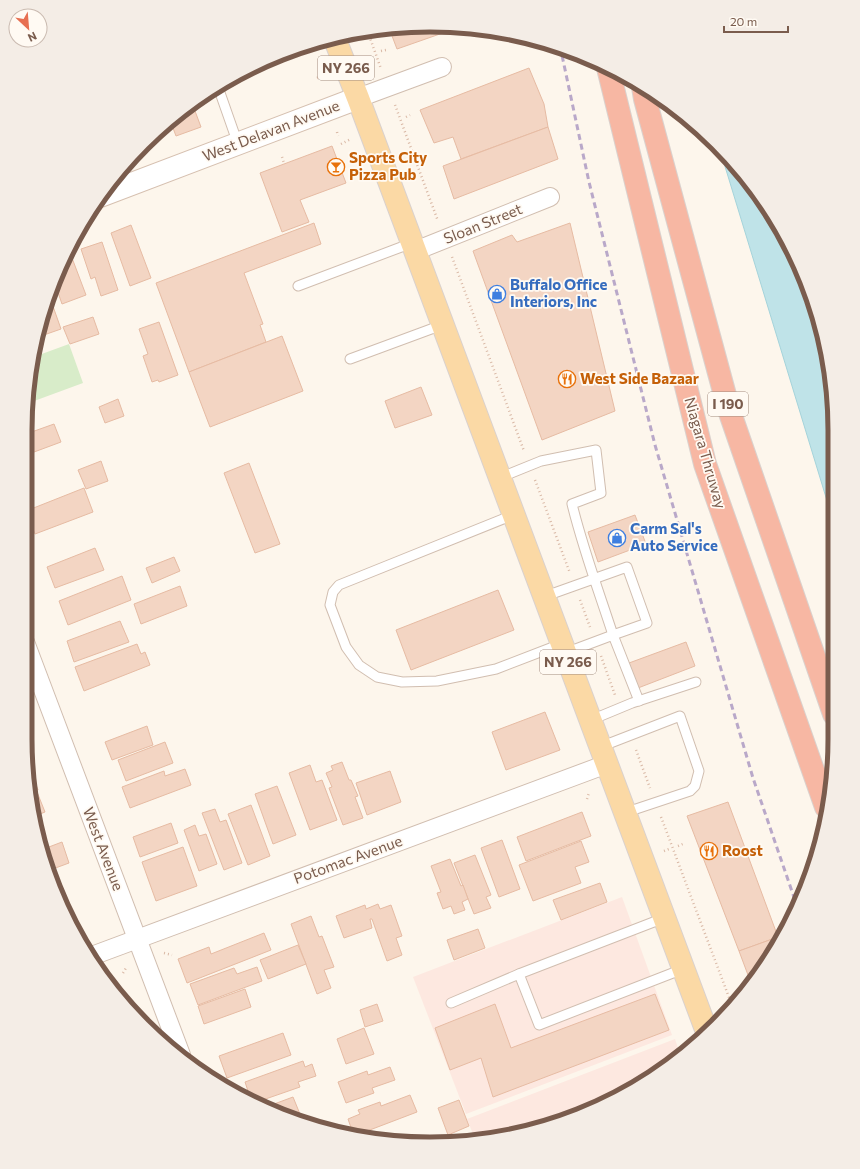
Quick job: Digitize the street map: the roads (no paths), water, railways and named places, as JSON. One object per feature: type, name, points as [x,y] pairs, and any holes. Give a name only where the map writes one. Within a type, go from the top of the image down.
[{"type":"highway","name":"Niagara Thruway","points":[[610,75],[705,464],[823,800]]},
{"type":"highway","name":"I 190","points":[[644,95],[730,410],[828,696]]},
{"type":"main road","name":"NY 266","points":[[337,44],[704,1027]]},
{"type":"street","name":"West Delavan Avenue","points":[[111,192],[442,67]]},
{"type":"street","name":"Sloan Street","points":[[413,247],[445,239],[550,197]]},
{"type":"street","name":"West Avenue","points":[[32,660],[178,1046]]},
{"type":"street","name":"Potomac Avenue","points":[[95,954],[603,756]]},
{"type":"lane","points":[[220,92],[238,144]]},
{"type":"lane","points":[[298,286],[413,247]]},
{"type":"lane","points":[[350,359],[442,325]]},
{"type":"lane","points":[[499,478],[541,461],[596,450],[601,493],[572,504],[613,635],[639,701]]},
{"type":"lane","points":[[513,515],[339,585],[333,592],[330,605],[346,647],[359,665],[377,677],[402,682],[437,681],[496,669],[563,649],[595,642],[647,623],[627,566],[543,596]]},
{"type":"lane","points":[[589,720],[696,682]]},
{"type":"lane","points":[[603,756],[631,736],[680,716],[700,771],[695,786],[690,791],[624,813]]},
{"type":"lane","points":[[451,1003],[519,974],[664,918]]},
{"type":"lane","points":[[519,974],[539,1025],[683,969]]},
{"type":"water","points":[[724,163],[746,188],[775,231],[798,278],[807,302],[825,378],[828,430],[828,504]]},
{"type":"railway","points":[[562,54],[589,182],[655,445],[753,778],[794,899]]},
{"type":"place","name":"Sports City Pizza Pub","points":[[336,167]]},
{"type":"place","name":"Buffalo Office Interiors, Inc","points":[[497,294]]},
{"type":"place","name":"West Side Bazaar","points":[[567,379]]},
{"type":"place","name":"Carm Sal's Auto Service","points":[[617,538]]},
{"type":"place","name":"Roost","points":[[709,851]]}]
